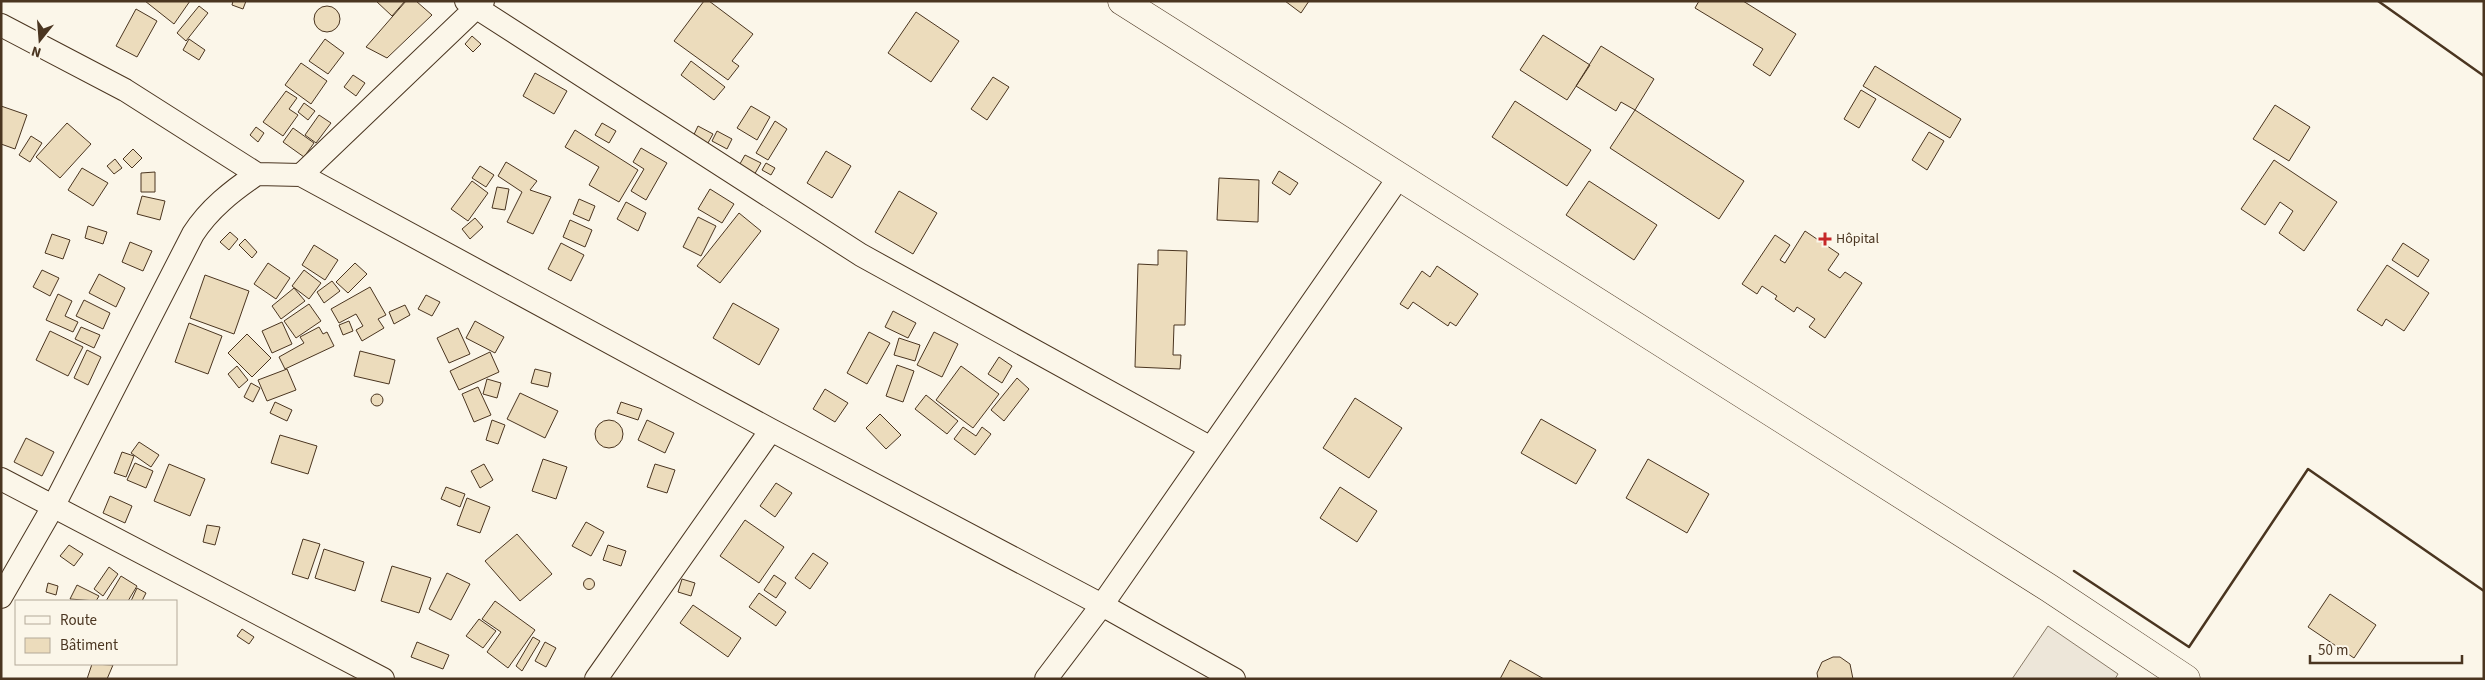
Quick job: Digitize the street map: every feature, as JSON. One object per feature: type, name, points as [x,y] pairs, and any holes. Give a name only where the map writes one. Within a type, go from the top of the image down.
[{"type":"main road","points":[[1122,1],[2040,582],[2172,675]]},
{"type":"street","points":[[301,175],[475,4],[862,255],[1211,448]]},
{"type":"street","points":[[1,25],[125,90],[257,174],[301,175],[771,430],[1102,605],[1234,679]]},
{"type":"street","points":[[1,597],[54,505],[203,218],[236,189],[257,174]]},
{"type":"street","points":[[1046,679],[1102,605],[1399,177]]},
{"type":"street","points":[[596,679],[771,430]]},
{"type":"street","points":[[1,479],[54,505],[383,679]]},
{"type":"shaded area","points":[[2048,626],[2118,674],[2115,679],[2012,679]]},
{"type":"building","points":[[145,1],[190,1],[174,24]]},
{"type":"building","points":[[233,1],[246,1],[243,9],[232,5]]},
{"type":"building","points":[[376,1],[405,1],[392,16]]},
{"type":"building","points":[[406,1],[416,1],[432,15],[387,58],[366,47]]},
{"type":"building","points":[[704,1],[709,1],[753,34],[732,61],[739,66],[728,80],[674,41]]},
{"type":"building","points":[[1285,1],[1309,1],[1301,13]]},
{"type":"building","points":[[1699,1],[1743,1],[1796,34],[1770,76],[1753,65],[1763,49],[1695,8]]},
{"type":"building","points":[[199,6],[208,13],[186,41],[177,33]]},
{"type":"building","points":[[327,6],[336,10],[340,19],[336,28],[327,32],[318,28],[314,19],[318,10]]},
{"type":"building","points":[[136,9],[157,21],[137,57],[116,46]]},
{"type":"building","points":[[916,12],[959,41],[931,82],[888,53]]},
{"type":"building","points":[[1543,35],[1590,65],[1567,100],[1520,70]]},
{"type":"building","points":[[472,36],[481,44],[473,52],[465,44]]},
{"type":"building","points":[[189,39],[205,50],[199,60],[183,50]]},
{"type":"building","points":[[325,39],[344,53],[328,74],[309,61]]},
{"type":"building","points":[[1601,46],[1654,79],[1635,110],[1621,102],[1616,111],[1576,86]]},
{"type":"building","points":[[691,61],[725,87],[714,100],[681,75]]},
{"type":"building","points":[[301,63],[327,81],[311,104],[285,85]]},
{"type":"building","points":[[1875,66],[1961,119],[1950,138],[1863,86]]},
{"type":"building","points":[[535,73],[567,91],[554,114],[523,96]]},
{"type":"building","points":[[353,75],[365,83],[356,96],[344,87]]},
{"type":"building","points":[[993,77],[1009,87],[987,120],[971,109]]},
{"type":"building","points":[[1861,90],[1876,99],[1859,128],[1844,119]]},
{"type":"building","points":[[286,91],[297,98],[289,109],[298,115],[283,136],[263,122]]},
{"type":"building","points":[[1515,101],[1591,150],[1567,186],[1492,137]]},
{"type":"building","points":[[304,103],[315,111],[308,120],[298,112]]},
{"type":"building","points":[[2275,105],[2310,127],[2289,161],[2253,139]]},
{"type":"building","points":[[1,106],[27,115],[15,149],[1,144]]},
{"type":"building","points":[[751,106],[770,117],[757,140],[737,128]]},
{"type":"building","points":[[1635,110],[1744,181],[1719,219],[1610,148]]},
{"type":"building","points":[[319,115],[331,123],[316,143],[305,135]]},
{"type":"building","points":[[775,121],[787,129],[768,160],[756,153]]},
{"type":"building","points":[[67,123],[91,144],[60,178],[36,157]]},
{"type":"building","points":[[602,123],[616,131],[609,143],[595,135]]},
{"type":"building","points":[[698,126],[713,134],[704,150],[690,143]]},
{"type":"building","points":[[256,127],[264,133],[258,142],[250,135]]},
{"type":"building","points":[[293,128],[314,143],[304,157],[283,142]]},
{"type":"building","points":[[575,130],[638,170],[619,202],[589,185],[599,167],[565,147]]},
{"type":"building","points":[[717,131],[732,139],[727,149],[712,141]]},
{"type":"building","points":[[1929,132],[1944,141],[1927,170],[1912,160]]},
{"type":"building","points":[[31,136],[42,143],[30,162],[19,155]]},
{"type":"building","points":[[641,148],[667,163],[646,200],[631,191],[644,169],[633,162]]},
{"type":"building","points":[[133,149],[142,158],[132,168],[123,159]]},
{"type":"building","points":[[826,151],[851,166],[832,198],[807,183]]},
{"type":"building","points":[[745,155],[761,163],[753,177],[737,169]]},
{"type":"building","points":[[115,159],[122,168],[114,174],[107,166]]},
{"type":"building","points":[[2274,160],[2337,202],[2304,251],[2279,233],[2293,211],[2280,202],[2265,225],[2241,209]]},
{"type":"building","points":[[506,162],[537,181],[530,190],[551,197],[533,234],[507,222],[522,192],[498,176]]},
{"type":"building","points":[[766,163],[775,168],[771,175],[762,170]]},
{"type":"building","points":[[480,166],[494,175],[486,187],[472,178]]},
{"type":"building","points":[[82,168],[108,183],[93,206],[68,190]]},
{"type":"building","points":[[1279,171],[1298,183],[1290,195],[1272,183]]},
{"type":"building","points":[[155,172],[155,192],[141,192],[141,173]]},
{"type":"building","points":[[1219,178],[1259,180],[1258,222],[1217,220]]},
{"type":"building","points":[[472,181],[488,193],[468,221],[451,209]]},
{"type":"building","points":[[1589,181],[1657,225],[1634,260],[1566,215]]},
{"type":"building","points":[[497,187],[509,189],[505,210],[492,208]]},
{"type":"building","points":[[710,189],[734,204],[722,223],[698,209]]},
{"type":"building","points":[[899,191],[937,213],[913,254],[875,232]]},
{"type":"building","points":[[142,196],[165,201],[160,220],[137,214]]},
{"type":"building","points":[[579,199],[595,206],[589,221],[573,214]]},
{"type":"building","points":[[626,202],[646,213],[638,231],[617,219]]},
{"type":"building","points":[[739,213],[761,231],[720,283],[697,266]]},
{"type":"building","points":[[698,217],[716,226],[701,256],[683,247]]},
{"type":"building","points":[[475,218],[483,227],[470,239],[462,229]]},
{"type":"building","points":[[570,220],[592,230],[585,247],[563,237]]},
{"type":"building","points":[[88,226],[107,232],[103,244],[85,238]]},
{"type":"building","points":[[1805,231],[1839,254],[1828,270],[1840,278],[1845,272],[1862,283],[1825,338],[1809,327],[1815,319],[1797,307],[1794,312],[1775,299],[1777,296],[1762,286],[1757,294],[1742,284],[1775,235],[1790,245],[1780,260],[1785,263]]},
{"type":"building","points":[[230,232],[238,239],[229,250],[220,242]]},
{"type":"building","points":[[52,234],[70,240],[63,259],[45,253]]},
{"type":"building","points":[[245,239],[257,252],[252,258],[239,245]]},
{"type":"building","points":[[130,242],[152,251],[143,271],[122,262]]},
{"type":"building","points":[[561,243],[584,255],[571,281],[548,269]]},
{"type":"building","points":[[2403,243],[2429,260],[2418,277],[2392,260]]},
{"type":"building","points":[[314,245],[338,260],[325,280],[302,265]]},
{"type":"building","points":[[1158,250],[1187,251],[1185,325],[1174,325],[1173,355],[1181,355],[1180,369],[1135,367],[1138,264],[1158,265]]},
{"type":"building","points":[[268,263],[290,278],[276,299],[254,284]]},
{"type":"building","points":[[355,263],[367,274],[348,293],[336,282]]},
{"type":"building","points":[[2387,265],[2429,293],[2404,331],[2386,319],[2382,326],[2357,310]]},
{"type":"building","points":[[1437,266],[1478,294],[1456,326],[1450,322],[1448,326],[1413,302],[1408,309],[1400,304],[1422,271],[1430,277]]},
{"type":"building","points":[[42,270],[59,278],[50,296],[33,287]]},
{"type":"building","points":[[304,270],[321,283],[309,299],[292,286]]},
{"type":"building","points":[[99,274],[125,288],[116,307],[89,293]]},
{"type":"building","points":[[205,275],[249,291],[234,334],[190,318]]},
{"type":"building","points":[[332,281],[340,291],[324,303],[317,292]]},
{"type":"building","points":[[370,287],[386,315],[378,319],[384,328],[362,341],[356,330],[363,326],[356,314],[339,323],[331,309]]},
{"type":"building","points":[[294,288],[305,301],[281,319],[272,306]]},
{"type":"building","points":[[58,294],[72,301],[65,316],[78,322],[73,332],[46,320]]},
{"type":"building","points":[[426,295],[440,302],[432,316],[418,309]]},
{"type":"building","points":[[84,300],[110,313],[103,329],[76,316]]},
{"type":"building","points":[[733,303],[779,329],[759,365],[713,338]]},
{"type":"building","points":[[309,304],[321,321],[296,338],[284,321]]},
{"type":"building","points":[[405,305],[410,315],[394,324],[389,312]]},
{"type":"building","points":[[893,311],[916,323],[908,338],[885,327]]},
{"type":"building","points":[[349,321],[353,331],[343,335],[339,325]]},
{"type":"building","points":[[475,321],[504,337],[495,353],[466,338]]},
{"type":"building","points":[[282,322],[292,344],[272,353],[262,331]]},
{"type":"building","points":[[189,323],[222,336],[208,374],[175,362]]},
{"type":"building","points":[[81,327],[100,335],[94,348],[75,339]]},
{"type":"building","points":[[319,327],[323,334],[327,332],[334,346],[285,369],[279,357],[304,343],[300,337]]},
{"type":"building","points":[[458,328],[470,354],[449,363],[437,338]]},
{"type":"building","points":[[50,331],[83,347],[68,376],[36,360]]},
{"type":"building","points":[[869,332],[890,343],[867,384],[847,373]]},
{"type":"building","points":[[934,332],[958,344],[942,377],[917,365]]},
{"type":"building","points":[[247,334],[271,358],[252,377],[228,353]]},
{"type":"building","points":[[899,338],[920,345],[915,361],[894,355]]},
{"type":"building","points":[[87,350],[101,357],[88,385],[74,378]]},
{"type":"building","points":[[360,351],[395,360],[389,384],[354,376]]},
{"type":"building","points":[[490,352],[499,372],[459,390],[450,371]]},
{"type":"building","points":[[999,357],[1012,366],[1002,383],[988,374]]},
{"type":"building","points":[[897,365],[914,371],[903,402],[886,396]]},
{"type":"building","points":[[237,366],[248,380],[239,388],[228,374]]},
{"type":"building","points":[[961,366],[999,394],[973,428],[936,400]]},
{"type":"building","points":[[287,369],[296,390],[267,401],[258,380]]},
{"type":"building","points":[[535,369],[551,373],[548,387],[531,383]]},
{"type":"building","points":[[1017,378],[1029,389],[1004,421],[991,410]]},
{"type":"building","points":[[487,379],[501,383],[497,398],[483,394]]},
{"type":"building","points":[[251,383],[260,388],[253,402],[244,397]]},
{"type":"building","points":[[478,387],[491,415],[474,422],[462,394]]},
{"type":"building","points":[[825,389],[848,403],[835,422],[813,409]]},
{"type":"building","points":[[520,393],[558,411],[545,438],[507,419]]},
{"type":"building","points":[[379,394],[382,395],[382,405],[375,406],[372,405],[371,398],[372,395]]},
{"type":"building","points":[[926,395],[958,421],[947,434],[915,409]]},
{"type":"building","points":[[1355,398],[1402,428],[1369,478],[1323,448]]},
{"type":"building","points":[[275,402],[292,410],[287,421],[270,413]]},
{"type":"building","points":[[621,402],[642,409],[638,420],[617,413]]},
{"type":"building","points":[[880,414],[901,435],[886,449],[866,428]]},
{"type":"building","points":[[1541,419],[1596,450],[1576,484],[1521,453]]},
{"type":"building","points":[[492,420],[505,425],[498,444],[486,440]]},
{"type":"building","points":[[609,420],[619,424],[623,434],[619,444],[609,448],[599,444],[595,434],[599,424]]},
{"type":"building","points":[[647,420],[674,433],[665,453],[638,440]]},
{"type":"building","points":[[963,427],[976,436],[982,427],[991,434],[975,455],[954,439]]},
{"type":"building","points":[[280,435],[317,446],[308,474],[271,463]]},
{"type":"building","points":[[26,438],[54,452],[42,476],[14,462]]},
{"type":"building","points":[[139,442],[159,455],[151,467],[131,453]]},
{"type":"building","points":[[122,452],[134,456],[126,477],[114,473]]},
{"type":"building","points":[[543,459],[567,467],[556,499],[532,491]]},
{"type":"building","points":[[1648,459],[1709,494],[1687,533],[1626,498]]},
{"type":"building","points":[[135,463],[153,471],[146,488],[127,480]]},
{"type":"building","points":[[169,464],[205,479],[190,516],[154,501]]},
{"type":"building","points":[[484,464],[493,480],[480,488],[471,471]]},
{"type":"building","points":[[655,464],[675,470],[667,493],[647,487]]},
{"type":"building","points":[[776,483],[792,493],[775,517],[760,506]]},
{"type":"building","points":[[446,487],[465,494],[460,507],[441,499]]},
{"type":"building","points":[[1340,487],[1377,511],[1357,542],[1320,518]]},
{"type":"building","points":[[110,496],[132,506],[125,523],[103,513]]},
{"type":"building","points":[[467,498],[490,507],[480,533],[457,525]]},
{"type":"building","points":[[745,520],[784,547],[759,583],[720,556]]},
{"type":"building","points":[[586,522],[604,532],[591,556],[572,546]]},
{"type":"building","points":[[207,525],[220,527],[215,545],[203,542]]},
{"type":"building","points":[[517,534],[552,574],[520,601],[485,561]]},
{"type":"building","points":[[303,539],[320,544],[308,579],[292,574]]},
{"type":"building","points":[[69,545],[83,554],[74,566],[60,556]]},
{"type":"building","points":[[608,545],[626,551],[621,566],[603,560]]},
{"type":"building","points":[[324,549],[364,562],[355,591],[315,578]]},
{"type":"building","points":[[813,553],[828,563],[810,589],[795,578]]},
{"type":"building","points":[[392,566],[431,578],[419,613],[381,601]]},
{"type":"building","points":[[109,567],[118,574],[103,596],[94,589]]},
{"type":"building","points":[[447,573],[470,584],[451,620],[429,609]]},
{"type":"building","points":[[774,575],[786,583],[776,598],[764,590]]},
{"type":"building","points":[[121,576],[137,586],[129,600],[107,600]]},
{"type":"building","points":[[589,578],[595,584],[589,590],[583,584]]},
{"type":"building","points":[[682,579],[695,583],[691,596],[678,592]]},
{"type":"building","points":[[48,583],[58,586],[56,595],[46,592]]},
{"type":"building","points":[[77,585],[99,596],[97,600],[70,599]]},
{"type":"building","points":[[137,588],[146,593],[142,600],[131,600]]},
{"type":"building","points":[[759,593],[786,612],[776,626],[749,607]]},
{"type":"building","points":[[2330,594],[2376,625],[2354,658],[2308,627]]},
{"type":"building","points":[[495,601],[535,630],[508,668],[487,652],[501,632],[482,619]]},
{"type":"building","points":[[693,605],[741,638],[728,657],[680,623]]},
{"type":"building","points":[[479,619],[496,631],[483,648],[466,636]]},
{"type":"building","points":[[242,629],[254,637],[249,644],[237,636]]},
{"type":"building","points":[[533,637],[540,641],[522,671],[516,666]]},
{"type":"building","points":[[417,642],[449,655],[443,669],[411,657]]},
{"type":"building","points":[[545,642],[556,648],[546,667],[535,661]]},
{"type":"building","points":[[1833,657],[1840,657],[1850,664],[1853,679],[1818,679],[1817,673],[1822,662]]},
{"type":"building","points":[[1510,660],[1544,679],[1500,679]]},
{"type":"building","points":[[92,665],[113,665],[107,679],[87,679]]},
{"type":"wall","points":[[2378,1],[2484,76]]},
{"type":"wall","points":[[2074,571],[2189,647],[2308,469],[2484,591]]},
{"type":"place","name":"Hôpital","points":[[1825,239]]}]
